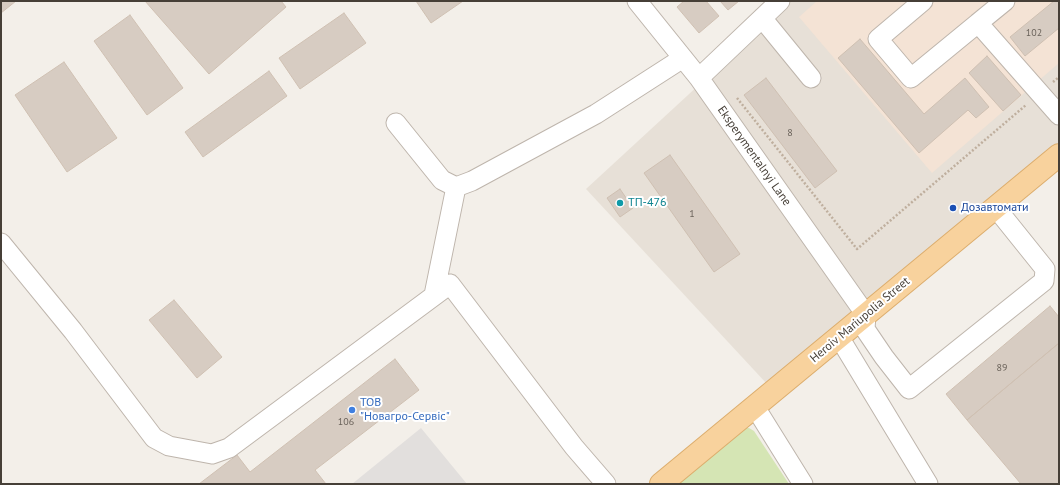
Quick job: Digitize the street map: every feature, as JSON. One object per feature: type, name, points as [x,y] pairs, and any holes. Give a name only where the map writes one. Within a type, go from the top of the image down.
[{"type":"main road","name":"Heroiv Mariupolia Street","points":[[661,484],[1059,155]]},
{"type":"street","name":"Eksperymentalnyi Lane","points":[[637,1],[699,78],[866,315]]},
{"type":"street","points":[[699,78],[780,1]]},
{"type":"street","points":[[923,1],[878,39],[911,78],[1005,1]]},
{"type":"street","points":[[762,18],[811,78]]},
{"type":"street","points":[[978,23],[1059,115]]},
{"type":"street","points":[[396,123],[442,180],[456,187],[472,181],[596,114],[683,58]]},
{"type":"street","points":[[434,295],[456,187]]},
{"type":"street","points":[[866,315],[865,329],[884,357],[910,389],[1044,282],[1045,269],[996,208]]},
{"type":"street","points":[[1,243],[73,331],[154,438],[169,446],[212,454],[229,448],[450,284],[574,447],[606,484]]},
{"type":"street","points":[[839,337],[928,484]]},
{"type":"street","points":[[755,407],[803,484]]},
{"type":"path","points":[[736,97],[857,249],[1059,76]]},
{"type":"shaded area","points":[[790,1],[1059,1],[1059,142],[767,384],[586,189]]},
{"type":"shaded area","points":[[817,1],[1059,1],[1059,63],[932,173],[799,17]]},
{"type":"shaded area","points":[[421,428],[467,484],[352,484]]},
{"type":"green space","points":[[744,428],[749,428],[754,431],[789,484],[670,484]]},
{"type":"building","points":[[1,1],[16,1],[1,13]]},
{"type":"building","points":[[145,1],[281,1],[286,7],[209,74]]},
{"type":"building","points":[[416,1],[463,1],[431,23]]},
{"type":"building","points":[[684,1],[706,1],[719,16],[699,33],[677,7]]},
{"type":"building","points":[[720,1],[739,1],[728,10]]},
{"type":"building","points":[[1054,1],[1059,1],[1059,28],[1025,56],[1010,37]]},
{"type":"building","points":[[344,13],[366,43],[300,89],[279,58]]},
{"type":"building","points":[[130,15],[183,88],[147,115],[94,41]]},
{"type":"building","points":[[860,39],[924,114],[965,78],[989,107],[976,118],[968,110],[919,153],[838,58]]},
{"type":"building","points":[[987,56],[1021,95],[1003,111],[969,73]]},
{"type":"building","points":[[64,62],[117,138],[67,172],[15,95]]},
{"type":"building","points":[[269,71],[287,96],[203,157],[185,132]]},
{"type":"building","points":[[766,78],[837,171],[815,188],[744,95]]},
{"type":"building","points":[[670,155],[740,254],[714,272],[644,173]]},
{"type":"building","name":"ТП-476","points":[[620,189],[633,208],[620,217],[607,198]]},
{"type":"building","points":[[174,300],[222,357],[197,378],[149,320]]},
{"type":"building","points":[[1050,306],[1059,317],[1059,343],[967,420],[946,394]]},
{"type":"building","points":[[1059,343],[1059,484],[1021,484],[967,420]]},
{"type":"building","points":[[395,359],[419,390],[315,470],[326,484],[199,484],[237,455],[250,472]]},
{"type":"place","name":"ТП-476","points":[[620,203]]},
{"type":"place","name":"Дозавтомати","points":[[953,208]]},
{"type":"place","name":"ТОВ \"Новагро-Сервіс\"","points":[[352,410]]}]
